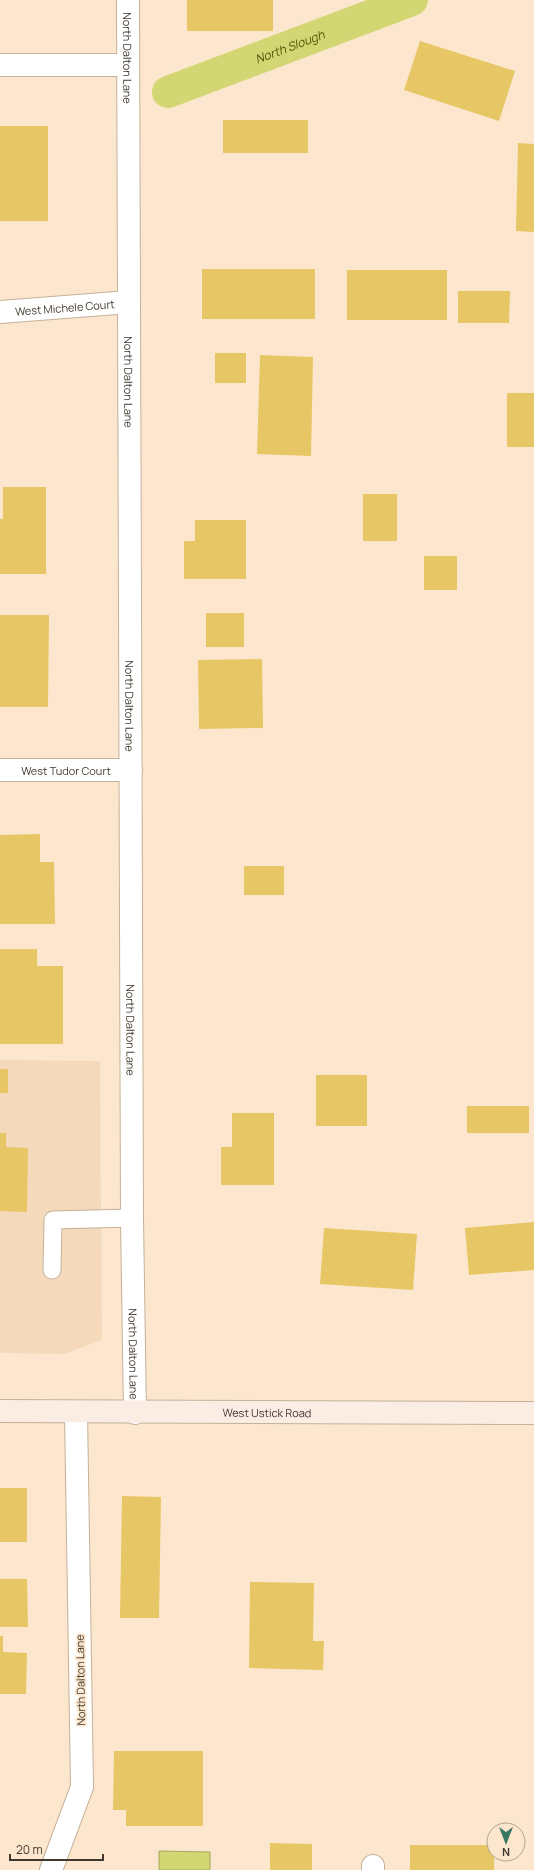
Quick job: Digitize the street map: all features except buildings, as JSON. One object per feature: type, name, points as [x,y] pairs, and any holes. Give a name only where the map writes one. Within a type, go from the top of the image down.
[{"type":"main road","name":"West Ustick Road","points":[[0,1411],[135,1413],[534,1413]]},
{"type":"street","name":"North Dalton Lane","points":[[128,0],[132,1218],[135,1413]]},
{"type":"street","points":[[0,65],[128,65]]},
{"type":"street","name":"West Michele Court","points":[[0,312],[129,302]]},
{"type":"street","name":"West Tudor Court","points":[[0,770],[131,770]]},
{"type":"street","name":"North Dalton Lane","points":[[51,1870],[82,1787],[76,1412]]},
{"type":"lane","points":[[52,1270],[53,1220],[132,1218]]},
{"type":"shaded area","points":[[0,1060],[100,1061],[102,1340],[64,1354],[0,1353]]},
{"type":"shaded area","points":[[159,1851],[210,1852],[210,1870],[159,1870]]},
{"type":"waterway","name":"North Slough","points":[[168,92],[412,0]]}]
